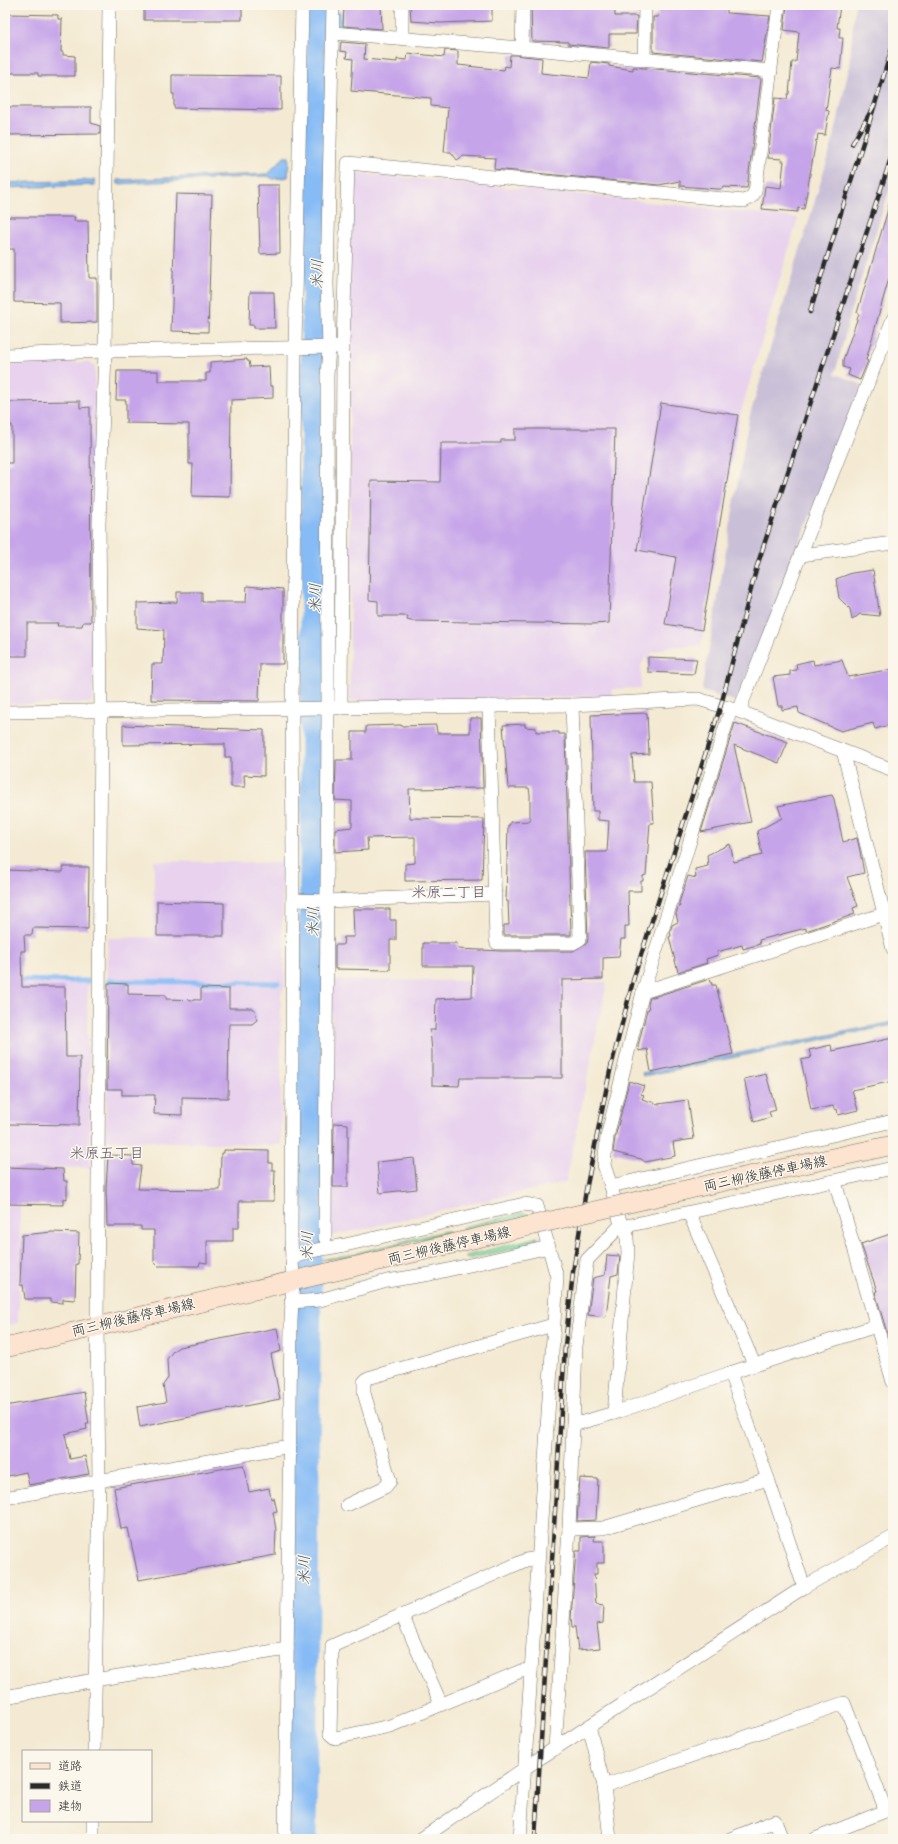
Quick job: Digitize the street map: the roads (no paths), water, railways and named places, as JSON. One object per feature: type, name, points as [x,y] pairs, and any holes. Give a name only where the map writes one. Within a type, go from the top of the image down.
[{"type":"main road","name":"両三柳後藤停車場線","points":[[5,1348],[716,1183],[893,1145]]},
{"type":"street","points":[[94,1750],[98,1481],[97,1326],[101,710],[99,524],[105,351],[109,5]]},
{"type":"street","points":[[285,1839],[291,1302],[294,1280],[291,1230],[298,709],[298,347],[302,5]]},
{"type":"street","points":[[332,708],[327,376],[329,347],[327,284],[333,5]]},
{"type":"street","points":[[402,5],[402,37]]},
{"type":"street","points":[[522,48],[523,5]]},
{"type":"street","points":[[644,60],[645,5]]},
{"type":"street","points":[[325,1238],[325,900],[348,163],[744,201],[751,198],[755,193],[779,5]]},
{"type":"street","points":[[333,33],[402,37],[771,71]]},
{"type":"street","points":[[614,1413],[628,1252],[624,1226],[604,1165],[607,1138],[643,992],[735,710],[801,555],[893,319]]},
{"type":"street","points":[[5,355],[105,351],[343,347]]},
{"type":"street","points":[[801,555],[893,543]]},
{"type":"street","points":[[5,712],[572,705],[698,699],[735,710],[893,770]]},
{"type":"street","points":[[489,706],[497,943],[573,943],[580,939],[572,705]]},
{"type":"street","points":[[843,751],[888,913],[893,949]]},
{"type":"street","points":[[296,900],[495,894]]},
{"type":"street","points":[[643,992],[888,913]]},
{"type":"street","points":[[611,1186],[893,1121]]},
{"type":"street","points":[[555,1749],[569,1529],[576,1346],[587,1260],[624,1226],[835,1182],[893,1168]]},
{"type":"street","points":[[835,1182],[893,1382]]},
{"type":"street","points":[[292,1258],[311,1251],[345,1246],[524,1204],[537,1206],[557,1276],[520,1839]]},
{"type":"street","points":[[689,1213],[754,1364]]},
{"type":"street","points":[[291,1302],[320,1300],[387,1281],[430,1274],[549,1247]]},
{"type":"street","points":[[347,1505],[385,1487],[390,1481],[364,1393],[364,1382],[368,1378],[554,1325]]},
{"type":"street","points":[[573,1425],[614,1413],[754,1364],[876,1326]]},
{"type":"street","points":[[730,1373],[768,1479],[804,1587]]},
{"type":"street","points":[[5,1498],[290,1446]]},
{"type":"street","points":[[569,1529],[603,1528],[768,1479]]},
{"type":"street","points":[[420,1839],[524,1769],[804,1587],[893,1537]]},
{"type":"street","points":[[531,1670],[522,1671],[390,1726],[335,1738],[330,1734],[332,1646],[526,1560],[538,1558]]},
{"type":"street","points":[[402,1615],[440,1704]]},
{"type":"street","points":[[5,1697],[94,1680],[287,1649]]},
{"type":"street","points":[[604,1786],[844,1703],[889,1810],[815,1839]]},
{"type":"street","points":[[590,1726],[604,1786],[610,1839]]},
{"type":"street","points":[[730,1839],[775,1821],[782,1839]]},
{"type":"street","points":[[93,1822],[93,1839]]},
{"type":"water","points":[[284,157],[289,157],[288,177],[273,179],[268,176],[118,184],[117,180],[267,174]]},
{"type":"water","points":[[95,180],[95,185],[5,188],[5,183]]},
{"type":"water","points":[[893,1022],[893,1025],[643,1076],[642,1073]]},
{"type":"waterway","name":"米川","points":[[302,1839],[306,1345],[315,815],[315,378],[321,5]]},
{"type":"waterway","points":[[339,14],[339,28]]},
{"type":"waterway","points":[[5,980],[88,981]]},
{"type":"waterway","points":[[108,981],[278,983]]},
{"type":"railway","points":[[852,144],[875,104],[893,45]]},
{"type":"railway","points":[[810,312],[875,104]]},
{"type":"railway","points":[[535,1839],[565,1346],[573,1272],[586,1190],[610,1071],[634,977],[721,705],[757,566],[893,152]]},
{"type":"district","name":"米原二丁目","points":[[449,892]]},
{"type":"district","name":"米原五丁目","points":[[107,1153]]}]
